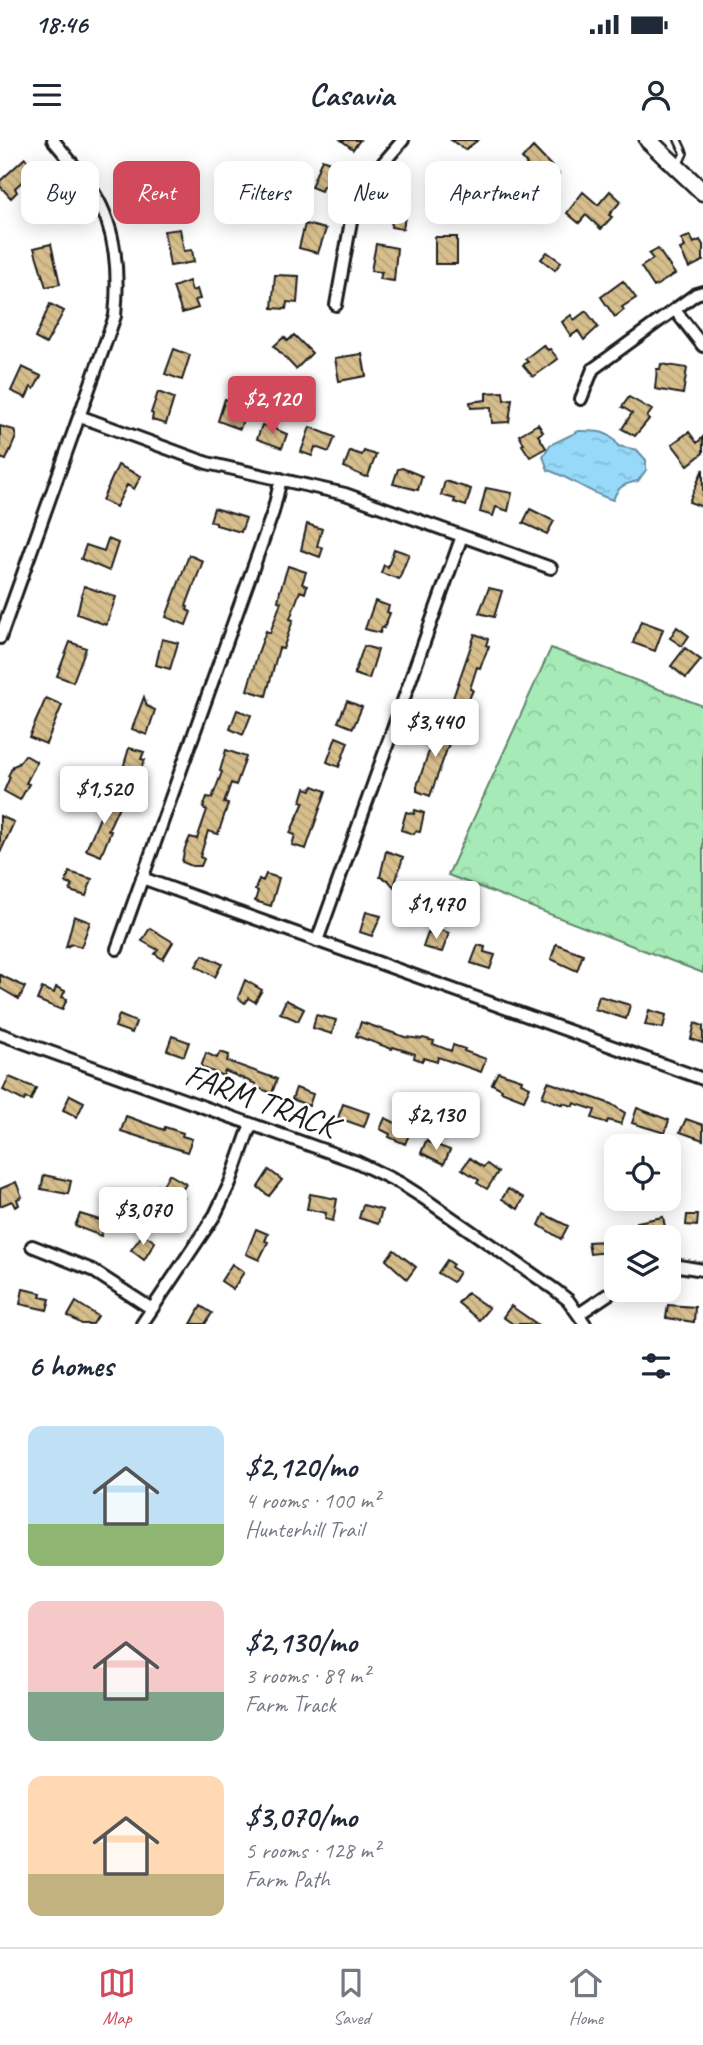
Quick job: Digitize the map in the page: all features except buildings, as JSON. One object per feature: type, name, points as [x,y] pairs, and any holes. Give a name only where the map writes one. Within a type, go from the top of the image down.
[{"type":"main road","points":[[648,140],[703,192]]},
{"type":"street","points":[[0,638],[115,316],[118,285],[115,251],[107,222],[94,194],[53,140]]},
{"type":"street","points":[[337,305],[358,192],[403,140]]},
{"type":"street","points":[[581,399],[593,369],[696,294],[703,292]]},
{"type":"street","points":[[675,310],[703,346]]},
{"type":"street","points":[[79,416],[206,463],[345,495],[551,568]]},
{"type":"street","points":[[117,949],[273,512],[281,479]]},
{"type":"street","points":[[317,941],[462,536]]},
{"type":"street","points":[[142,878],[703,1079]]},
{"type":"street","name":"FARM TRACK","points":[[0,1034],[357,1162],[400,1183],[554,1289],[579,1314],[585,1324]]},
{"type":"street","points":[[142,1324],[215,1214],[230,1183],[251,1124]]},
{"type":"street","points":[[32,1246],[92,1270],[152,1309]]},
{"type":"street","points":[[681,1266],[703,1270]]},
{"type":"street","points":[[579,1314],[604,1297]]},
{"type":"lane","points":[[678,140],[684,153],[678,167]]},
{"type":"green space","points":[[551,648],[703,706],[703,973],[448,875]]},
{"type":"water","points":[[579,431],[602,432],[611,437],[618,446],[637,450],[646,460],[646,470],[638,481],[619,489],[613,500],[548,470],[543,456],[550,445]]}]
